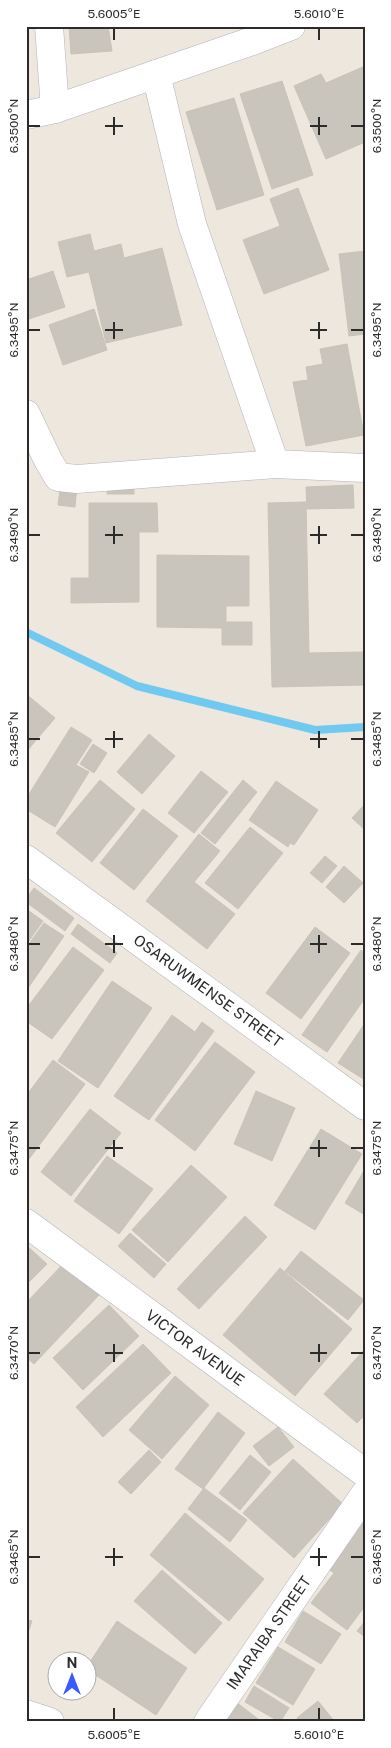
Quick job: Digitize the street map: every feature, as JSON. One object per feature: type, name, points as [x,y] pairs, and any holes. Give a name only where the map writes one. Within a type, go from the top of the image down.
[{"type":"street","points":[[49,26],[55,109]]},
{"type":"street","points":[[26,115],[55,109],[291,26]]},
{"type":"street","points":[[156,74],[192,224],[275,464]]},
{"type":"street","points":[[26,414],[58,477],[77,479],[275,464],[365,468]]},
{"type":"street","name":"OSARUWMENSE STREET","points":[[26,859],[365,1106]]},
{"type":"street","name":"VICTOR AVENUE","points":[[26,1223],[365,1473]]},
{"type":"street","name":"IMARAIBA STREET","points":[[208,1722],[365,1494]]},
{"type":"street","points":[[26,1714],[50,1722]]},
{"type":"building","points":[[69,26],[108,26],[112,51],[71,54]]},
{"type":"building","points":[[365,66],[365,142],[326,159],[294,86],[321,74],[326,83]]},
{"type":"building","points":[[282,81],[313,175],[272,189],[240,94]]},
{"type":"building","points":[[234,98],[264,195],[217,210],[186,112]]},
{"type":"building","points":[[298,188],[329,270],[264,294],[243,240],[280,226],[270,199]]},
{"type":"building","points":[[90,234],[94,251],[121,244],[124,258],[162,248],[182,325],[106,343],[89,272],[67,277],[58,242]]},
{"type":"building","points":[[365,251],[365,334],[349,336],[339,254]]},
{"type":"building","points":[[53,271],[65,307],[26,320],[26,280]]},
{"type":"building","points":[[94,309],[107,350],[63,365],[49,325]]},
{"type":"building","points":[[347,344],[364,435],[306,446],[293,382],[308,380],[306,367],[323,364],[320,349]]},
{"type":"building","points":[[108,479],[134,479],[134,494],[107,494]]},
{"type":"building","points":[[61,483],[77,485],[75,507],[58,505]]},
{"type":"building","points":[[353,485],[354,508],[307,509],[306,487]]},
{"type":"building","points":[[306,502],[309,653],[365,652],[365,685],[272,687],[268,503]]},
{"type":"building","points":[[89,503],[157,503],[158,532],[139,532],[139,602],[71,603],[71,578],[89,578]]},
{"type":"building","points":[[157,555],[249,556],[249,606],[226,606],[226,622],[252,622],[252,645],[222,645],[222,628],[157,627]]},
{"type":"building","points":[[26,694],[55,718],[26,752]]},
{"type":"building","points":[[71,727],[92,740],[76,765],[89,772],[55,827],[26,809],[26,799]]},
{"type":"building","points":[[149,734],[175,756],[142,794],[117,772]]},
{"type":"building","points":[[93,744],[107,753],[94,773],[80,764]]},
{"type":"building","points":[[201,771],[228,792],[194,833],[168,813]]},
{"type":"building","points":[[100,780],[135,809],[92,862],[56,833]]},
{"type":"building","points":[[243,780],[257,792],[215,844],[201,833]]},
{"type":"building","points":[[276,781],[318,810],[294,845],[290,843],[288,847],[249,820]]},
{"type":"building","points":[[365,804],[365,830],[352,818]]},
{"type":"building","points":[[143,809],[178,836],[134,890],[100,863]]},
{"type":"building","points":[[250,827],[283,853],[238,909],[205,883]]},
{"type":"building","points":[[199,834],[220,851],[194,882],[235,914],[207,949],[146,901]]},
{"type":"building","points":[[325,856],[337,866],[322,883],[310,873]]},
{"type":"building","points":[[344,866],[363,883],[344,903],[326,887]]},
{"type":"building","points":[[34,888],[74,918],[65,931],[26,902]]},
{"type":"building","points":[[26,909],[43,921],[26,945]]},
{"type":"building","points":[[44,923],[64,936],[26,991],[26,948]]},
{"type":"building","points":[[78,924],[117,953],[110,963],[71,934]]},
{"type":"building","points":[[315,927],[350,953],[301,1019],[266,993]]},
{"type":"building","points":[[73,947],[104,970],[52,1039],[26,1021],[26,1009]]},
{"type":"building","points":[[361,950],[365,953],[365,998],[327,1052],[302,1035]]},
{"type":"building","points":[[112,981],[152,1008],[98,1088],[58,1061]]},
{"type":"building","points":[[172,1015],[195,1032],[202,1022],[214,1031],[149,1120],[114,1096]]},
{"type":"building","points":[[365,1023],[365,1080],[338,1063]]},
{"type":"building","points":[[215,1042],[255,1072],[195,1151],[155,1120]]},
{"type":"building","points":[[53,1060],[85,1084],[26,1163],[26,1096]]},
{"type":"building","points":[[256,1091],[295,1108],[272,1161],[234,1144]]},
{"type":"building","points":[[90,1109],[121,1133],[71,1196],[41,1172]]},
{"type":"building","points":[[321,1129],[362,1154],[315,1230],[274,1205]]},
{"type":"building","points":[[107,1156],[153,1189],[119,1234],[74,1201]]},
{"type":"building","points":[[191,1165],[227,1197],[168,1262],[132,1230]]},
{"type":"building","points":[[365,1169],[365,1215],[345,1203]]},
{"type":"building","points":[[245,1216],[267,1237],[199,1309],[177,1289]]},
{"type":"building","points":[[130,1233],[166,1264],[154,1278],[118,1246]]},
{"type":"building","points":[[26,1245],[47,1264],[26,1285]]},
{"type":"building","points":[[301,1251],[364,1300],[348,1320],[285,1271]]},
{"type":"building","points":[[65,1262],[100,1294],[34,1364],[26,1357],[26,1303]]},
{"type":"building","points":[[280,1268],[352,1329],[295,1396],[223,1335]]},
{"type":"building","points":[[109,1305],[139,1336],[83,1390],[53,1358]]},
{"type":"building","points":[[143,1344],[171,1373],[103,1437],[76,1407]]},
{"type":"building","points":[[365,1349],[365,1415],[357,1423],[324,1394]]},
{"type":"building","points":[[175,1376],[209,1405],[162,1459],[129,1430]]},
{"type":"building","points":[[218,1412],[245,1433],[203,1489],[175,1469]]},
{"type":"building","points":[[278,1427],[294,1447],[269,1466],[253,1446]]},
{"type":"building","points":[[149,1450],[161,1462],[131,1494],[118,1482]]},
{"type":"building","points":[[250,1455],[271,1472],[240,1510],[219,1493]]},
{"type":"building","points":[[293,1459],[343,1504],[294,1558],[243,1513]]},
{"type":"building","points":[[204,1488],[247,1520],[230,1542],[188,1509]]},
{"type":"building","points":[[185,1513],[264,1579],[229,1621],[150,1555]]},
{"type":"building","points":[[362,1522],[365,1524],[365,1606],[347,1630],[311,1603],[334,1573],[327,1568]]},
{"type":"building","points":[[162,1570],[222,1623],[195,1654],[134,1601]]},
{"type":"building","points":[[303,1611],[341,1634],[321,1664],[285,1642]]},
{"type":"building","points":[[26,1619],[32,1621],[26,1639]]},
{"type":"building","points":[[117,1621],[187,1668],[156,1715],[98,1677],[98,1650]]},
{"type":"building","points":[[365,1621],[365,1637],[357,1631]]},
{"type":"building","points":[[278,1647],[315,1669],[293,1705],[256,1683]]},
{"type":"building","points":[[254,1686],[289,1708],[280,1722],[245,1702]]},
{"type":"building","points":[[318,1701],[335,1722],[300,1722],[297,1718]]},
{"type":"building","points":[[236,1702],[262,1722],[220,1722]]},
{"type":"waterway","points":[[26,632],[137,686],[315,730],[365,727]]}]
